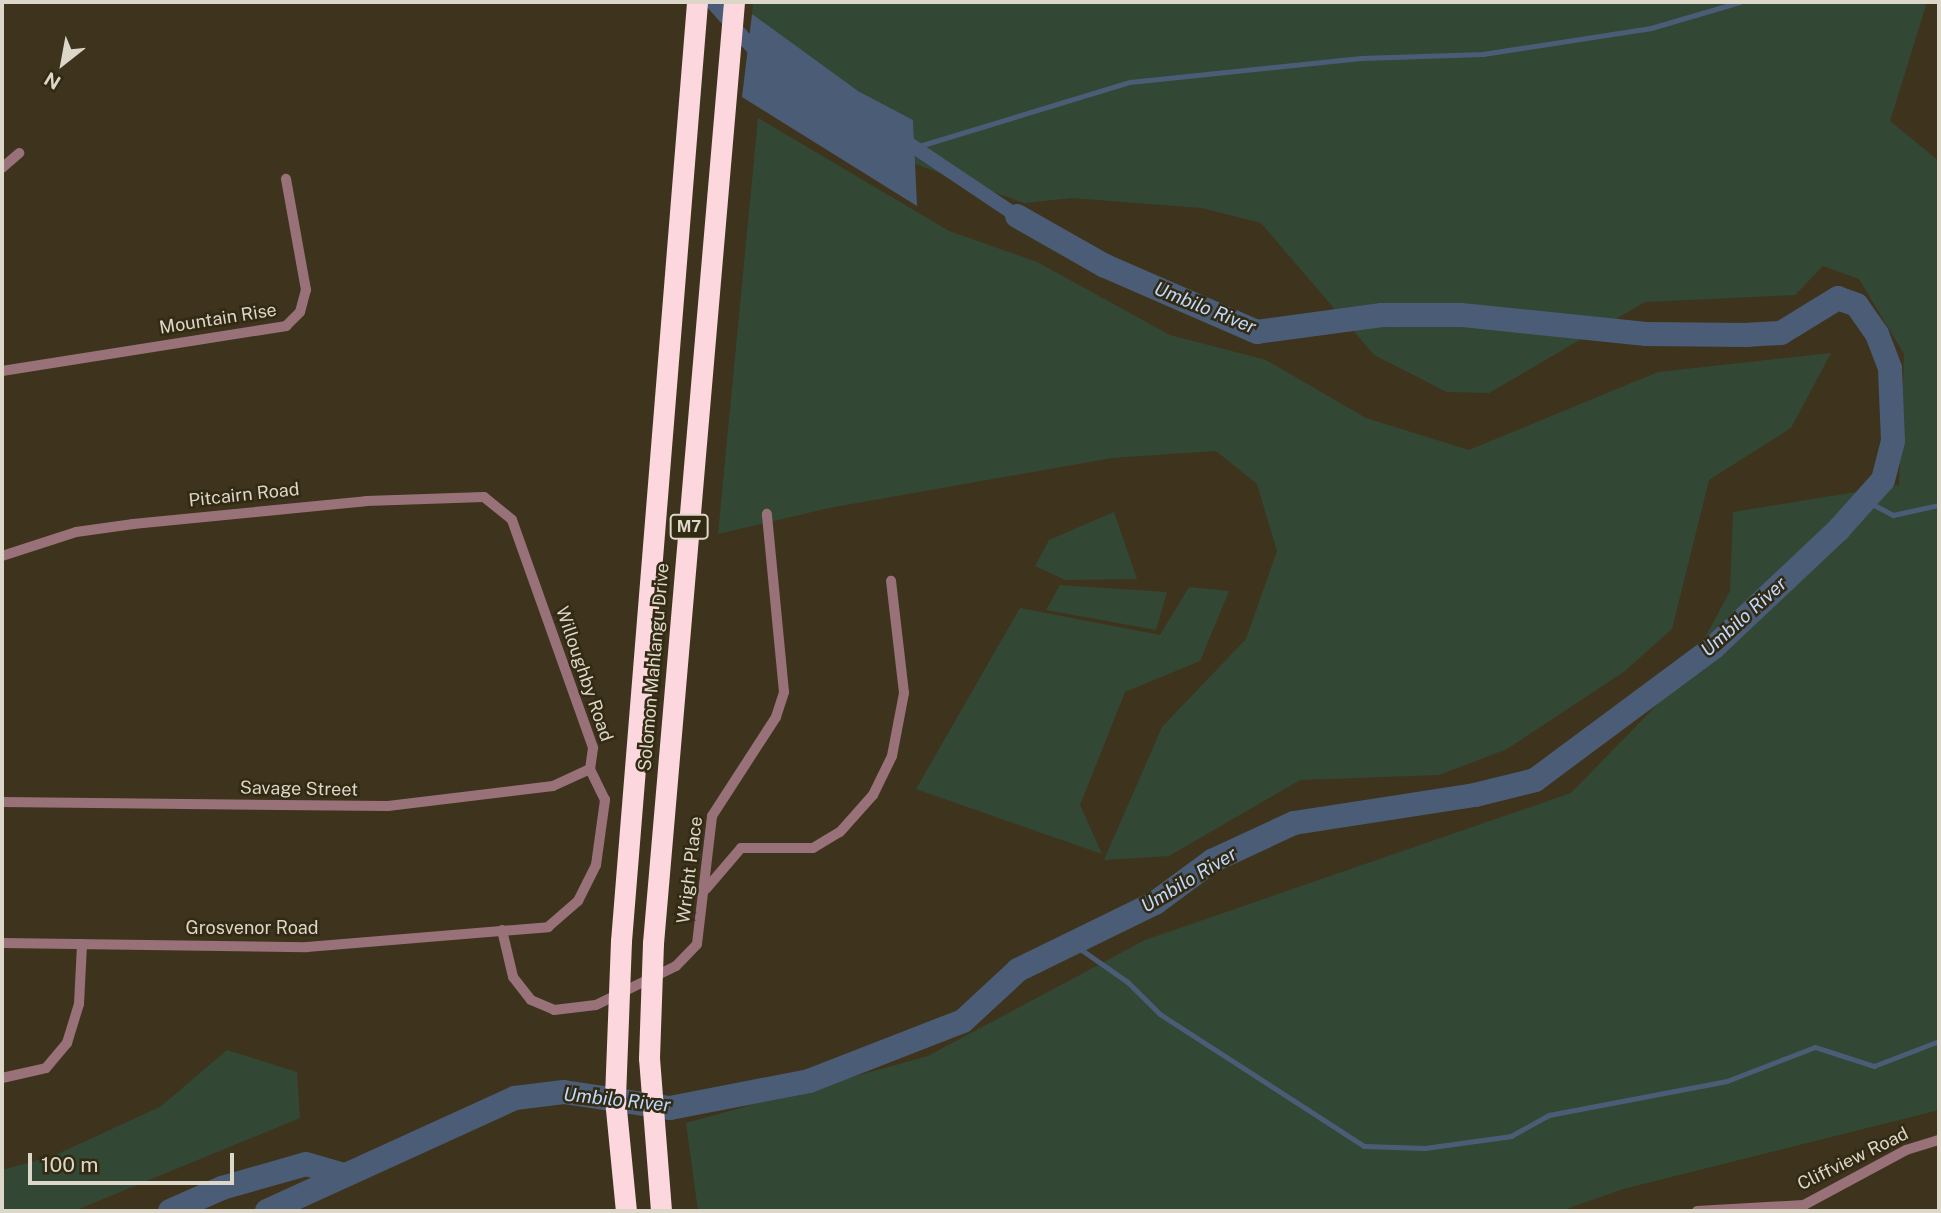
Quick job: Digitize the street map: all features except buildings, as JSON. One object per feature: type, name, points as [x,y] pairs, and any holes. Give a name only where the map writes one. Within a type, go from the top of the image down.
[{"type":"highway","name":"Solomon Mahlangu Drive","points":[[626,1211],[615,1099],[621,941],[697,2]]},
{"type":"highway","name":"Solomon Mahlangu Drive","points":[[662,1211],[649,1058],[653,943],[734,2]]},
{"type":"street","points":[[2,168],[19,153]]},
{"type":"street","name":"Mountain Rise","points":[[2,371],[286,326],[300,312],[306,290],[286,179]]},
{"type":"street","name":"Pitcairn Road","points":[[2,556],[76,532],[132,524],[447,495],[475,494],[493,501]]},
{"type":"street","name":"Willoughby Road","points":[[493,501],[512,520],[593,748],[590,769],[605,800],[589,884],[553,926],[502,930]]},
{"type":"street","name":"Wright Place","points":[[502,930],[513,977],[531,1000],[554,1010],[583,1009],[683,961],[701,933],[710,829],[718,801],[776,716],[784,692],[768,514]]},
{"type":"street","points":[[706,889],[741,848],[813,848],[840,832],[873,795],[892,756],[904,693],[891,581]]},
{"type":"street","name":"Savage Street","points":[[2,802],[388,806],[553,786],[590,769]]},
{"type":"street","name":"Grosvenor Road","points":[[2,943],[307,947],[502,930]]},
{"type":"street","points":[[2,1078],[46,1068],[67,1043],[79,1004],[82,944]]},
{"type":"street","name":"Cliffview Road","points":[[1697,1211],[1804,1205],[1906,1150],[1939,1140]]},
{"type":"green space","points":[[753,2],[1927,2],[1890,121],[1939,161],[1939,1110],[1623,1189],[1561,1211],[698,1211],[686,1123],[928,1056],[1145,940],[1571,793],[1684,677],[1730,591],[1733,512],[1899,485],[1904,354],[1859,279],[1823,266],[1795,295],[1645,302],[1489,393],[1447,392],[1374,355],[1261,223],[1202,208],[1072,198],[1024,203],[915,164],[913,120],[836,79],[785,43],[752,14]]},
{"type":"green space","points":[[758,118],[949,231],[1037,262],[1170,335],[1266,360],[1366,418],[1469,450],[1658,372],[1831,353],[1791,428],[1709,480],[1672,629],[1625,671],[1507,749],[1439,775],[1300,780],[1169,856],[1104,860],[1162,727],[1246,639],[1277,551],[1257,484],[1216,451],[1112,458],[829,508],[718,534]]},
{"type":"green space","points":[[1114,512],[1137,579],[1065,580],[1035,566],[1049,540]]},
{"type":"green space","points":[[1060,585],[1167,592],[1156,630],[1046,610]]},
{"type":"green space","points":[[1189,587],[1229,591],[1200,661],[1125,692],[1080,805],[1102,854],[916,789],[1020,608],[1160,635]]},
{"type":"green space","points":[[227,1050],[297,1072],[300,1118],[74,1211],[2,1211],[2,1170],[53,1156],[160,1107]]},
{"type":"water","points":[[752,14],[858,91],[913,120],[917,206],[742,97]]},
{"type":"waterway","name":"Umbilo River","points":[[712,2],[760,56]]},
{"type":"waterway","points":[[916,147],[1130,82],[1361,58],[1483,54],[1651,28],[1740,2]]},
{"type":"waterway","name":"Umbilo River","points":[[899,137],[1017,216]]},
{"type":"waterway","name":"Umbilo River","points":[[267,1211],[515,1098],[564,1092],[670,1108],[809,1081],[963,1021],[1018,970],[1155,903],[1212,861],[1294,823],[1475,795],[1535,780],[1714,647],[1839,529],[1883,480],[1893,441],[1890,368],[1877,334],[1857,305],[1838,298],[1781,333],[1748,335],[1646,334],[1461,315],[1382,315],[1257,332],[1105,266],[1017,216]]},
{"type":"waterway","points":[[1865,500],[1893,515],[1939,505]]},
{"type":"waterway","points":[[1072,943],[1128,982],[1160,1014],[1364,1146],[1425,1148],[1511,1136],[1549,1115],[1727,1081],[1815,1047],[1874,1066],[1939,1041]]},
{"type":"waterway","points":[[170,1211],[222,1188],[306,1164],[341,1174]]}]
